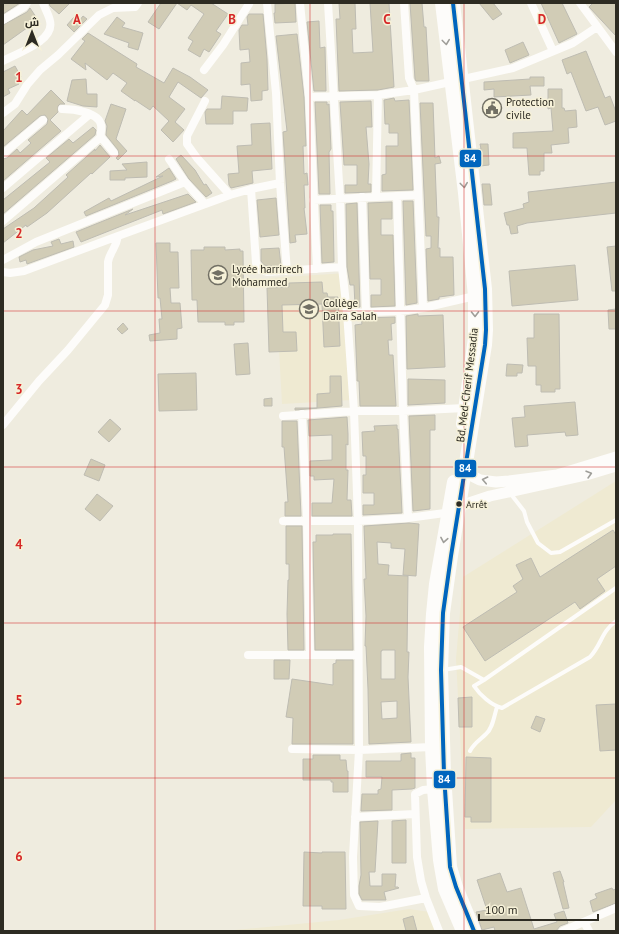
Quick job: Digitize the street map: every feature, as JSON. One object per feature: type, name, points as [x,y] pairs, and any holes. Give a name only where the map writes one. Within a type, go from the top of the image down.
[{"type":"highway","name":"Bd. Med-Cherif Messadia","points":[[442,3],[457,81],[485,290],[486,330],[465,467],[456,510],[436,584],[431,647],[432,747],[440,860],[445,889],[463,931]]},
{"type":"highway","name":"Bd. Med-Cherif Messadia","points":[[453,3],[465,193],[475,296],[475,338],[465,408],[456,510],[443,613],[441,670],[444,774],[450,867],[456,887],[474,931]]},
{"type":"street","points":[[3,20],[24,7],[27,3]]},
{"type":"street","points":[[3,61],[14,54],[26,50],[47,36],[50,29],[50,21],[43,3]]},
{"type":"street","points":[[3,113],[15,104],[27,85],[40,70],[58,55],[99,15],[113,8],[135,7],[138,3]]},
{"type":"street","points":[[204,70],[223,45],[250,3]]},
{"type":"street","points":[[267,3],[276,94],[280,183],[287,271]]},
{"type":"street","points":[[300,3],[309,97],[317,268]]},
{"type":"street","points":[[328,3],[340,199],[342,267],[354,411],[358,521],[358,750],[353,857],[354,896],[359,906],[380,907],[426,898]]},
{"type":"street","points":[[404,3],[409,78],[414,90],[423,308]]},
{"type":"street","points":[[531,3],[553,51]]},
{"type":"street","points":[[580,3],[616,52]]},
{"type":"street","points":[[309,97],[378,95],[414,90],[513,68],[573,43],[597,27]]},
{"type":"street","points":[[376,196],[378,95]]},
{"type":"street","points":[[205,101],[187,136],[187,144],[197,158],[230,195]]},
{"type":"street","points":[[62,110],[81,111],[90,114],[101,123],[101,137],[114,154]]},
{"type":"street","points":[[3,188],[90,114]]},
{"type":"street","points":[[3,154],[43,120]]},
{"type":"street","points":[[3,221],[101,137]]},
{"type":"street","points":[[169,159],[185,182],[205,204]]},
{"type":"street","points":[[3,260],[36,242],[185,182]]},
{"type":"street","points":[[3,272],[24,272],[230,195],[280,183]]},
{"type":"street","points":[[251,189],[254,244],[258,268],[262,272],[342,267]]},
{"type":"street","points":[[313,200],[418,195]]},
{"type":"street","points":[[397,196],[403,411],[408,518]]},
{"type":"street","points":[[362,197],[366,312]]},
{"type":"street","points":[[3,425],[38,381],[68,350],[105,306],[108,295],[108,262],[109,257],[117,244],[118,236]]},
{"type":"street","points":[[347,313],[400,311],[423,308],[475,296]]},
{"type":"street","points":[[283,416],[354,411],[403,411],[465,408]]},
{"type":"street","points":[[302,414],[307,521],[310,656]]},
{"type":"street","points":[[465,467],[472,476],[480,480],[496,482],[557,475],[616,457]]},
{"type":"street","points":[[283,521],[358,521],[408,518],[456,510],[490,496],[510,493],[586,475],[616,466]]},
{"type":"street","points":[[248,655],[358,655]]},
{"type":"street","points":[[292,749],[358,750],[432,747]]},
{"type":"street","points":[[434,789],[423,790],[415,794],[415,814],[417,856],[421,881],[426,898],[440,931]]},
{"type":"street","points":[[355,817],[415,814]]},
{"type":"street","points":[[563,931],[616,908]]},
{"type":"street","points":[[584,922],[589,931]]},
{"type":"lane","points":[[510,493],[524,511],[538,543],[551,553],[560,552],[616,520]]},
{"type":"lane","points":[[616,588],[474,686],[480,694],[497,707],[502,708],[507,706],[590,657],[597,649],[603,634],[608,627],[616,621]]},
{"type":"lane","points":[[441,670],[461,667],[484,680]]},
{"type":"lane","points":[[470,751],[474,744],[487,733],[491,726],[497,707]]},
{"type":"shaded area","name":"Collège Daira Salah","points":[[347,273],[351,400],[282,404],[279,349],[272,340],[269,278]]},
{"type":"shaded area","points":[[616,481],[616,800],[591,827],[465,829],[456,659],[463,577]]},
{"type":"shaded area","points":[[409,909],[430,912],[438,931],[224,931],[339,920]]},
{"type":"building","points":[[3,3],[20,3],[3,14]]},
{"type":"building","points":[[49,3],[70,3],[59,14],[50,6]]},
{"type":"building","points":[[161,3],[177,3],[159,29],[148,22]]},
{"type":"building","points":[[177,3],[211,3],[228,14],[216,31],[221,34],[209,52],[204,49],[200,57],[188,50],[193,41],[188,38],[204,14],[191,5],[187,10]]},
{"type":"building","points":[[295,3],[296,22],[275,23],[275,4]]},
{"type":"building","points":[[339,3],[355,3],[356,29],[352,29],[353,53],[373,52],[370,3],[389,3],[394,87],[378,90],[339,91],[336,19],[340,19]]},
{"type":"building","points":[[410,3],[422,3],[424,27],[426,27],[429,81],[416,81],[415,79]]},
{"type":"building","points":[[479,3],[493,3],[502,14],[493,20]]},
{"type":"building","points":[[541,3],[562,3],[577,34],[559,43]]},
{"type":"building","points":[[593,3],[616,3],[616,36],[589,7]]},
{"type":"building","points":[[30,8],[38,20],[3,45],[3,25],[27,12]]},
{"type":"building","points":[[249,14],[263,14],[268,90],[262,91],[262,100],[251,101],[250,84],[241,85],[241,63],[250,62],[249,49],[240,50],[239,30],[242,25],[248,25],[247,17]]},
{"type":"building","points":[[83,16],[87,19],[74,32],[67,25],[74,17],[79,21]]},
{"type":"building","points":[[117,17],[125,23],[122,27],[143,33],[138,50],[128,47],[129,43],[104,34]]},
{"type":"building","points":[[319,21],[320,48],[325,47],[326,91],[314,91],[307,22]]},
{"type":"building","points":[[88,33],[137,64],[136,67],[164,83],[173,68],[190,77],[208,90],[201,98],[178,82],[169,97],[185,109],[175,122],[184,130],[173,142],[161,130],[169,121],[153,106],[150,110],[121,91],[127,83],[113,73],[107,80],[85,63],[86,70],[71,59],[85,41],[82,39]]},
{"type":"building","points":[[297,34],[304,97],[306,146],[303,146],[304,174],[307,173],[308,185],[304,185],[304,208],[307,234],[295,235],[296,242],[290,243],[283,132],[287,131],[276,36]]},
{"type":"building","points":[[523,42],[529,55],[510,63],[505,50]]},
{"type":"building","points":[[586,51],[605,98],[610,96],[616,112],[616,121],[605,125],[598,107],[586,111],[571,72],[567,74],[562,60]]},
{"type":"building","points":[[15,66],[21,77],[17,79],[19,84],[8,89],[10,93],[3,97],[3,72]]},
{"type":"building","points":[[530,77],[544,77],[544,86],[530,86],[531,95],[494,97],[494,89],[484,90],[484,82],[530,79]]},
{"type":"building","points":[[86,79],[87,94],[97,94],[97,107],[83,106],[67,101],[72,80]]},
{"type":"building","points":[[548,89],[562,89],[562,108],[564,108],[565,111],[576,110],[577,127],[568,128],[569,143],[551,145],[552,153],[544,153],[544,171],[540,171],[540,175],[529,175],[527,148],[513,148],[513,133],[553,131],[551,108],[548,109]]},
{"type":"building","points":[[51,90],[65,104],[60,104],[58,106],[58,112],[50,120],[61,131],[3,181],[3,159],[7,158],[17,149],[20,153],[31,143],[28,140],[47,124],[48,119],[45,115],[40,116],[3,147],[3,131],[22,110],[27,115]]},
{"type":"building","points":[[222,96],[248,98],[247,111],[233,111],[233,124],[206,124],[205,112],[207,109],[221,109]]},
{"type":"building","points":[[394,98],[395,101],[409,100],[413,190],[382,191],[382,175],[386,174],[386,146],[398,146],[398,133],[389,133],[389,124],[385,124],[384,100]]},
{"type":"building","points":[[371,101],[372,127],[366,127],[369,164],[368,184],[371,184],[371,192],[345,193],[345,185],[357,185],[357,165],[344,165],[340,102]]},
{"type":"building","points":[[315,102],[327,102],[327,105],[329,104],[331,149],[329,152],[330,194],[319,194]]},
{"type":"building","points":[[420,103],[433,103],[435,158],[439,156],[441,163],[435,164],[437,217],[439,217],[438,248],[440,248],[440,257],[453,257],[454,295],[439,297],[439,299],[428,301],[426,249],[431,248],[431,236],[426,236]]},
{"type":"building","points":[[111,104],[126,109],[116,139],[127,151],[118,160],[116,158],[119,155],[118,150],[106,135],[107,126],[105,121]]},
{"type":"building","points":[[270,123],[272,169],[252,171],[253,183],[231,188],[229,185],[228,174],[239,173],[237,146],[252,145],[251,124]]},
{"type":"building","points":[[93,127],[96,130],[95,135],[3,214],[3,200],[50,162],[46,158],[69,139],[73,143]]},
{"type":"building","points":[[480,144],[488,144],[489,165],[480,166],[478,149],[481,149]]},
{"type":"building","points":[[100,145],[110,157],[47,213],[27,227],[26,225],[3,243],[3,229],[34,208],[68,177],[66,175]]},
{"type":"building","points":[[181,155],[195,170],[204,185],[206,184],[212,193],[206,197],[189,179],[176,159]]},
{"type":"building","points":[[147,162],[147,177],[125,178],[125,180],[110,180],[110,171],[127,170],[122,164]]},
{"type":"building","points":[[169,168],[176,179],[86,216],[84,212],[109,198],[111,201],[163,176],[156,177]]},
{"type":"building","points":[[616,182],[616,213],[527,223],[517,226],[518,233],[511,234],[509,225],[507,225],[504,213],[524,208],[523,204],[529,202],[528,192]]},
{"type":"building","points":[[482,184],[490,184],[492,205],[484,205]]},
{"type":"building","points":[[188,194],[196,202],[163,214],[162,210],[81,242],[76,232],[133,209],[125,215]]},
{"type":"building","points":[[276,198],[279,235],[260,237],[257,200]]},
{"type":"building","points":[[403,201],[413,201],[417,303],[406,305]]},
{"type":"building","points":[[392,202],[392,219],[381,219],[381,235],[393,235],[395,306],[371,307],[371,295],[381,295],[381,279],[370,279],[368,203]]},
{"type":"building","points":[[357,203],[360,307],[352,307],[355,306],[354,285],[350,285],[347,267],[346,204]]},
{"type":"building","points":[[320,205],[331,205],[331,211],[333,211],[334,262],[322,263]]},
{"type":"building","points":[[59,239],[61,244],[73,241],[74,247],[27,264],[26,260],[20,262],[19,257],[33,250],[53,246],[51,242]]},
{"type":"building","points":[[156,243],[170,243],[170,252],[178,252],[179,288],[170,288],[171,303],[180,303],[182,328],[177,329],[177,339],[150,341],[149,335],[160,333],[159,319],[162,319],[160,298],[158,298]]},
{"type":"building","points":[[616,246],[616,291],[612,291],[607,247]]},
{"type":"building","name":"Lycée harrirech Mohammed","points":[[204,247],[225,247],[225,250],[240,249],[240,251],[243,251],[244,322],[234,322],[234,325],[225,325],[225,322],[198,322],[197,300],[192,300],[191,250],[204,250]]},
{"type":"building","points":[[279,248],[281,266],[264,265],[261,261],[261,249]]},
{"type":"building","points":[[575,265],[578,300],[512,306],[509,271]]},
{"type":"building","points":[[322,282],[323,293],[327,293],[328,297],[338,297],[340,346],[324,347],[322,304],[282,305],[283,332],[296,332],[297,351],[269,352],[267,288],[289,287],[289,283]]},
{"type":"building","points":[[616,309],[616,329],[609,329],[608,310]]},
{"type":"building","points":[[418,314],[418,316],[443,315],[445,367],[407,369],[406,316]]},
{"type":"building","points":[[534,314],[559,314],[560,389],[555,389],[555,392],[541,392],[541,385],[536,385],[536,366],[528,366],[527,338],[534,338]]},
{"type":"building","points":[[395,317],[395,323],[391,324],[392,340],[388,340],[389,355],[393,355],[396,406],[360,406],[359,381],[357,381],[355,325],[362,324],[361,318]]},
{"type":"building","points":[[123,323],[128,329],[122,334],[117,329]]},
{"type":"building","points":[[248,343],[250,374],[236,375],[234,344]]},
{"type":"building","points":[[507,364],[523,365],[522,373],[517,373],[517,376],[506,376]]},
{"type":"building","points":[[196,373],[197,410],[159,411],[158,374]]},
{"type":"building","points":[[330,376],[341,376],[342,406],[295,410],[295,408],[317,408],[317,394],[330,393]]},
{"type":"building","points":[[408,379],[445,380],[445,403],[408,405]]},
{"type":"building","points":[[272,398],[272,406],[264,406],[264,399]]},
{"type":"building","points":[[575,402],[578,435],[566,436],[565,432],[527,435],[528,446],[515,447],[512,418],[525,417],[524,406]]},
{"type":"building","points":[[435,415],[435,430],[430,430],[430,509],[413,511],[409,416]]},
{"type":"building","points":[[347,417],[347,500],[351,500],[352,516],[312,516],[312,503],[332,503],[334,479],[314,480],[314,476],[310,476],[310,461],[332,460],[332,435],[309,436],[308,420]]},
{"type":"building","points":[[110,419],[121,429],[109,442],[98,432]]},
{"type":"building","points":[[282,421],[297,421],[301,516],[285,516],[285,502],[288,502],[284,447],[282,447]]},
{"type":"building","points":[[397,425],[402,513],[363,515],[363,505],[374,505],[374,493],[363,493],[363,475],[366,475],[366,456],[363,456],[362,432],[375,431],[374,426]]},
{"type":"building","points":[[91,459],[105,465],[99,481],[84,475]]},
{"type":"building","points":[[97,494],[113,506],[100,521],[85,509]]},
{"type":"building","points":[[409,523],[419,524],[416,576],[403,575],[405,549],[391,548],[391,543],[377,542],[378,564],[389,565],[388,575],[408,576],[407,652],[409,652],[408,677],[411,742],[369,744],[368,689],[365,646],[366,616],[364,579],[366,579],[364,526]],"holes":[[[382,650],[395,650],[395,679],[381,679]],[[397,701],[397,718],[382,719],[381,702]]]},
{"type":"building","points":[[286,526],[302,526],[304,650],[288,650],[287,614],[289,564],[286,564]]},
{"type":"building","points":[[613,530],[616,535],[616,566],[597,579],[605,591],[580,609],[575,602],[485,661],[463,627],[517,592],[513,586],[523,579],[516,565],[531,558],[540,577]]},
{"type":"building","points":[[351,534],[353,650],[315,650],[313,542],[316,542],[316,535]]},
{"type":"building","points":[[274,660],[290,660],[289,679],[274,679]]},
{"type":"building","points":[[336,660],[353,660],[353,744],[292,744],[293,718],[286,717],[292,679],[333,685],[333,664],[336,663]]},
{"type":"building","points":[[472,697],[472,727],[459,727],[458,698]]},
{"type":"building","points":[[616,704],[616,750],[600,751],[596,705]]},
{"type":"building","points":[[536,716],[545,719],[540,732],[531,728]]},
{"type":"building","points":[[411,753],[411,758],[415,758],[415,788],[392,790],[392,810],[361,811],[362,794],[378,794],[378,790],[381,789],[382,777],[366,777],[366,761],[401,761],[401,754]]},
{"type":"building","points":[[313,755],[340,755],[340,760],[346,760],[348,771],[348,792],[333,792],[333,782],[331,782],[331,780],[303,780],[303,759],[313,759]]},
{"type":"building","points":[[466,757],[491,758],[491,822],[471,822],[471,817],[465,817]]},
{"type":"building","points":[[406,820],[406,863],[392,863],[392,821]]},
{"type":"building","points":[[378,821],[375,872],[369,872],[370,886],[382,886],[382,874],[396,874],[395,887],[399,888],[384,892],[386,900],[362,900],[359,894],[361,875],[360,822]]},
{"type":"building","points":[[304,852],[345,852],[346,909],[322,909],[322,906],[303,906]]},
{"type":"building","points":[[560,871],[564,882],[569,908],[563,909],[553,873]]},
{"type":"building","points":[[500,873],[507,892],[521,888],[534,929],[557,922],[554,914],[564,911],[568,923],[560,926],[556,931],[495,931],[494,927],[482,930],[476,912],[487,910],[477,880]]},
{"type":"building","points":[[612,888],[613,890],[616,889],[616,903],[593,912],[590,901],[597,898],[595,894]]},
{"type":"building","points":[[413,916],[417,931],[406,931],[403,919]]},
{"type":"transit line","name":"84","points":[[453,3],[485,289],[486,330],[485,345],[443,613],[441,670],[444,774],[450,867],[456,887],[474,931]]},
{"type":"place","name":"Protection civile","points":[[492,108]]},
{"type":"place","name":"Lycée harrirech Mohammed","points":[[218,275]]},
{"type":"place","name":"Collège Daira Salah","points":[[309,309]]},
{"type":"place","name":"Arrêt","points":[[459,504]]}]
